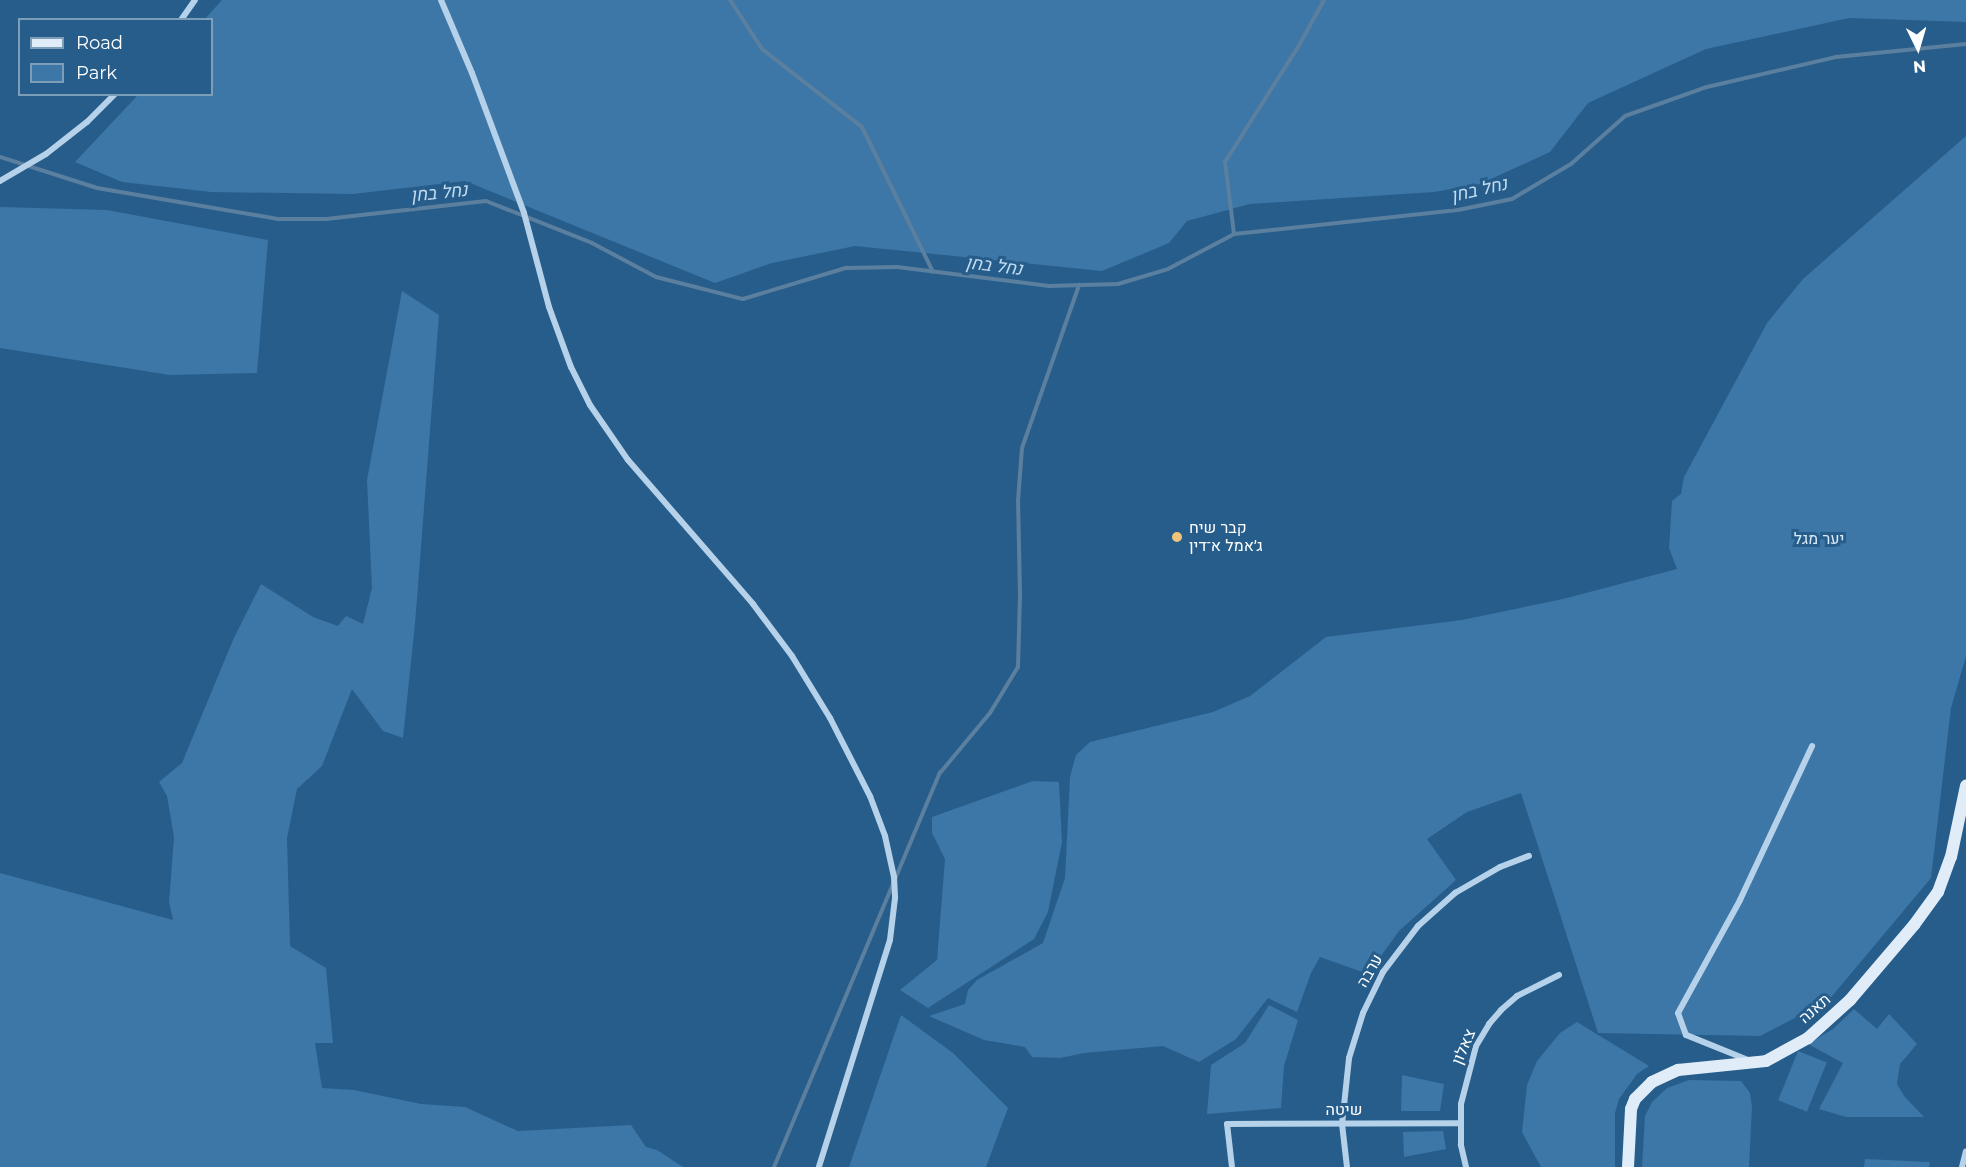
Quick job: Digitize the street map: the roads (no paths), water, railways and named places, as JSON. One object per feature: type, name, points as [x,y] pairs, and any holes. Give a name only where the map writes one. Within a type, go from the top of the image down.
[{"type":"street","points":[[182,18],[195,0]]},
{"type":"street","points":[[441,0],[472,73],[524,213],[549,307],[571,367],[590,405],[628,460],[753,604],[792,656],[835,728],[870,796],[885,836],[894,877],[895,898],[890,940],[819,1167]]},
{"type":"street","points":[[0,181],[46,154],[87,122],[113,96]]},
{"type":"street","points":[[1757,1064],[1686,1035],[1678,1013],[1740,900],[1812,746]]},
{"type":"street","name":"תאנה","points":[[1628,1167],[1631,1109],[1635,1099],[1652,1082],[1678,1070],[1757,1064],[1794,1047],[1836,1014],[1927,909],[1945,876],[1966,786]]},
{"type":"street","name":"ערבה","points":[[1347,1167],[1342,1124],[1345,1079],[1355,1034],[1383,972],[1418,926],[1455,893],[1500,867],[1529,856]]},
{"type":"street","name":"צאלון","points":[[1466,1167],[1461,1145],[1460,1123],[1461,1104],[1470,1062],[1489,1024],[1517,996],[1559,975]]},
{"type":"street","name":"שיטה","points":[[1232,1167],[1227,1124],[1460,1123]]},
{"type":"street","points":[[1962,1167],[1966,1151]]},
{"type":"waterway","points":[[730,0],[762,49],[862,127],[933,272]]},
{"type":"waterway","points":[[1234,234],[1225,162],[1298,47],[1324,0]]},
{"type":"waterway","name":"נחל בחן","points":[[0,157],[97,188],[279,219],[326,219],[486,201],[592,243],[656,277],[743,299],[846,268],[897,267],[1049,286],[1118,284],[1168,269],[1234,234],[1458,210],[1512,199],[1571,164],[1625,116],[1707,87],[1836,57],[1966,44]]},
{"type":"waterway","points":[[774,1167],[940,773],[990,713],[1018,667],[1020,594],[1018,501],[1022,448],[1079,285]]},
{"type":"place","name":"קבר שיח ג׳אמל א־דין","points":[[1177,537]]},
{"type":"park label","name":"יער מגל","points":[[1819,539]]}]
